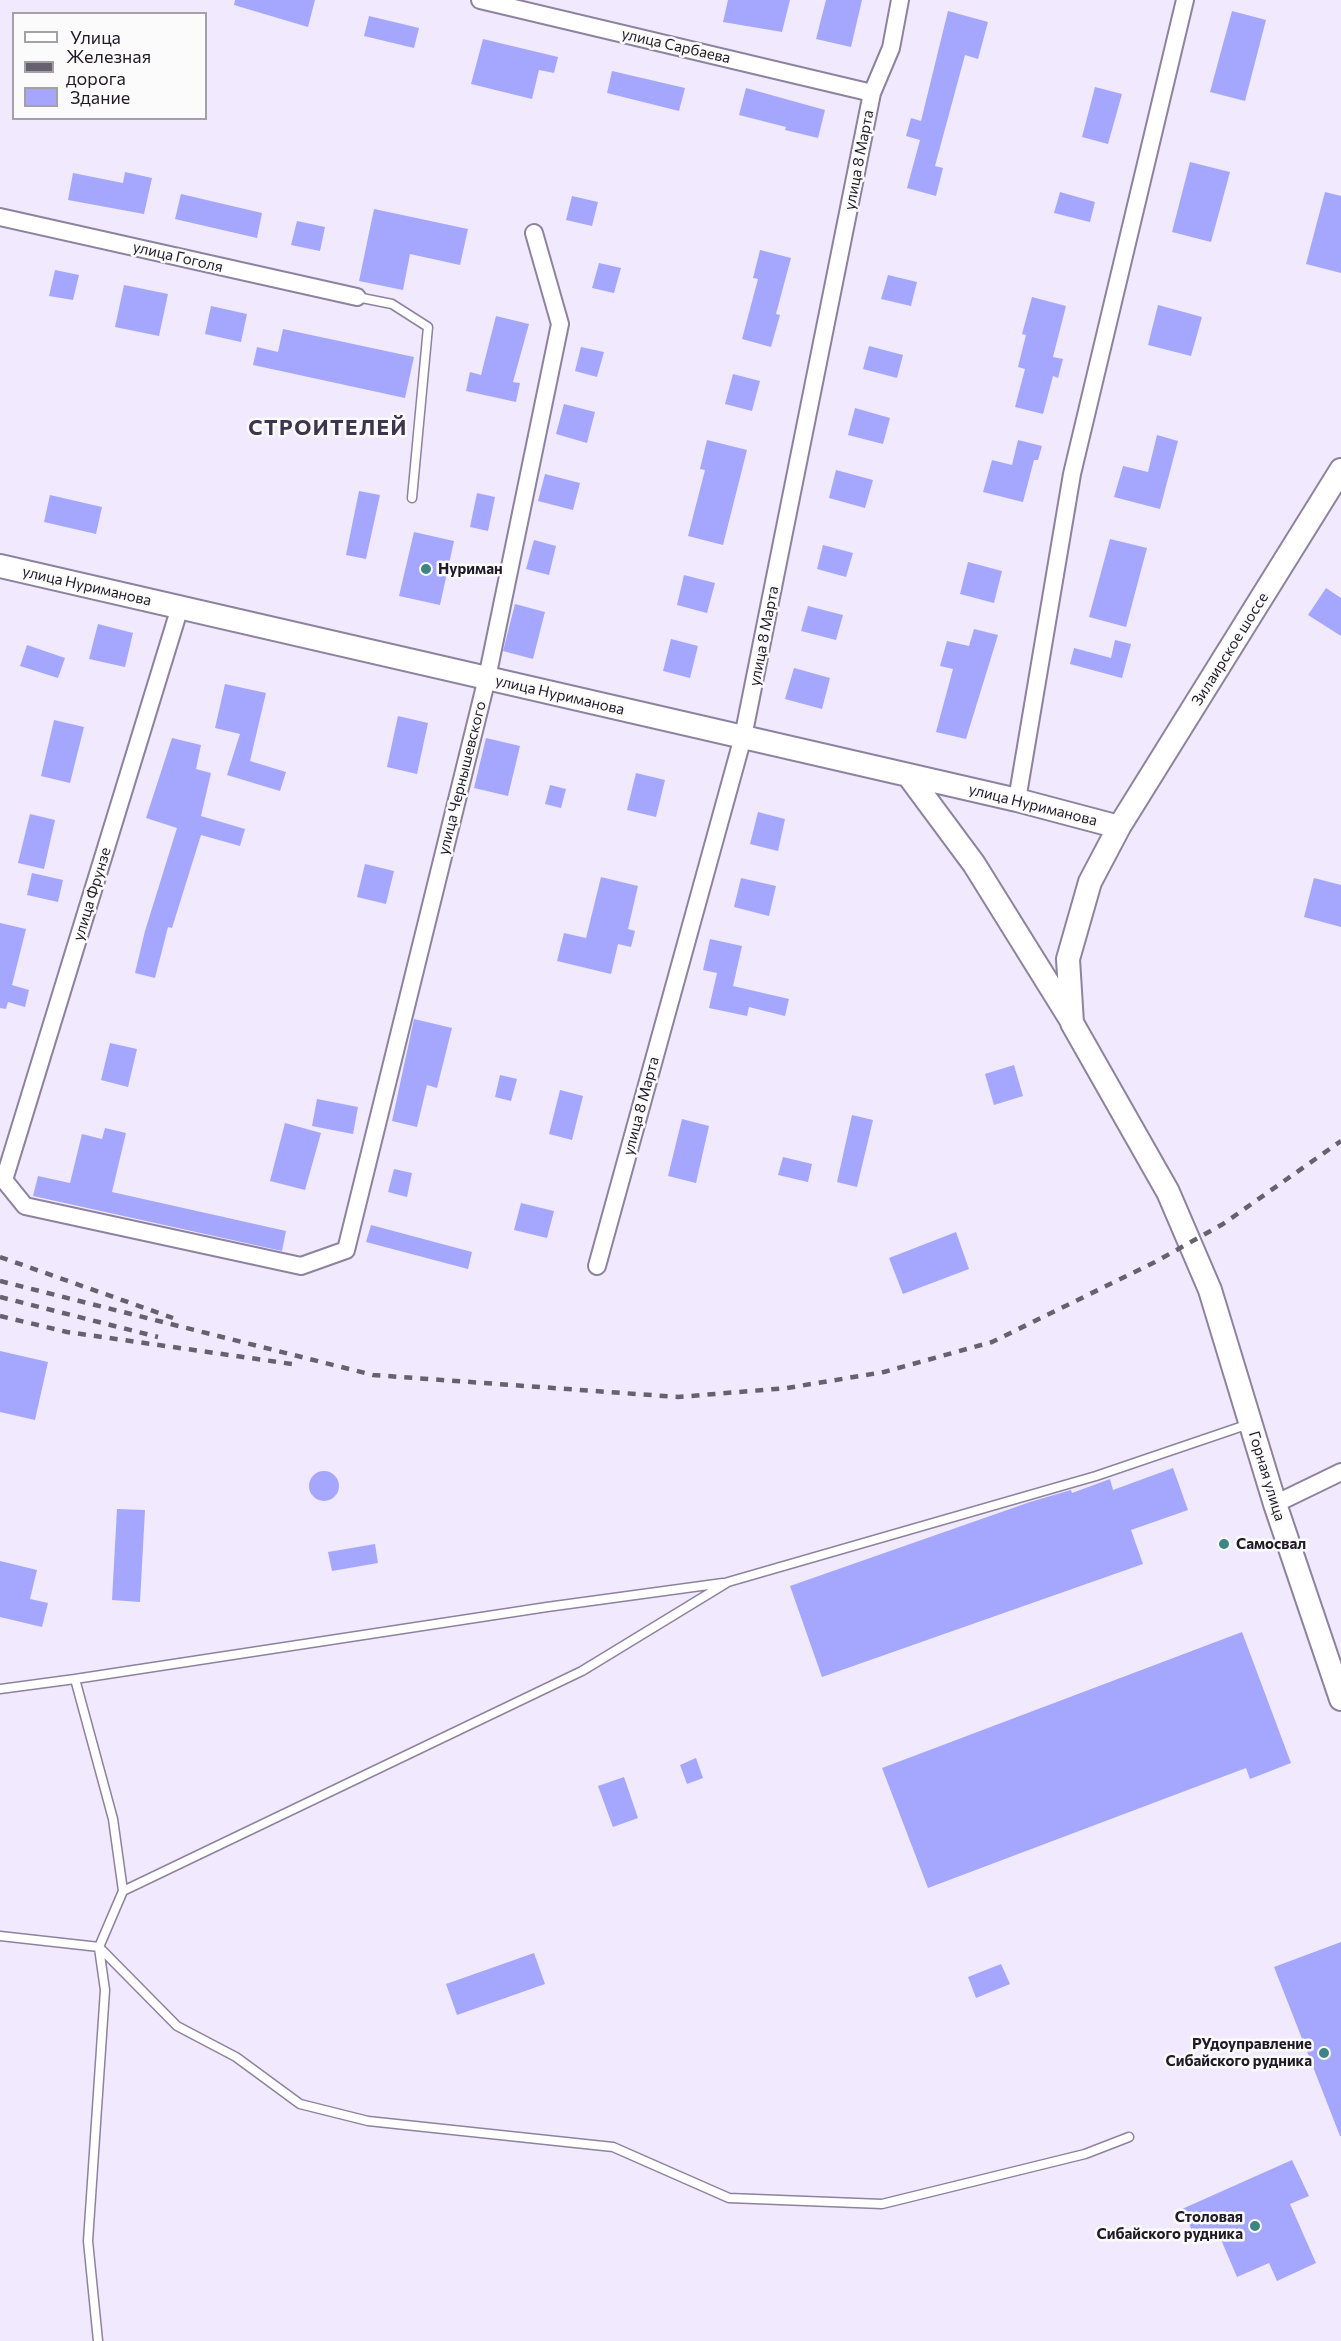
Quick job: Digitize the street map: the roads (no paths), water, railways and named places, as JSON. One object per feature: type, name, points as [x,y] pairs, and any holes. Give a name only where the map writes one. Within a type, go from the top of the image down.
[{"type":"main road","name":"Зилаирское шоссе","points":[[1072,1023],[1068,959],[1090,882],[1119,827],[1341,470]]},
{"type":"main road","name":"улица Нуриманова","points":[[0,566],[1017,800],[1119,827]]},
{"type":"main road","name":"Горная улица","points":[[908,775],[974,864],[1072,1023],[1168,1192],[1210,1290],[1275,1503],[1341,1699]]},
{"type":"street","name":"улица Сарбаева","points":[[480,0],[872,93]]},
{"type":"street","name":"улица 8 Марта","points":[[597,1266],[743,737],[872,93],[891,48],[900,0]]},
{"type":"street","points":[[1017,800],[1072,474],[1185,0]]},
{"type":"street","name":"улица Гоголя","points":[[0,217],[357,297]]},
{"type":"street","name":"улица Чернышевского","points":[[346,1250],[487,678],[560,324],[534,233]]},
{"type":"street","name":"улица Фрунзе","points":[[180,607],[4,1180],[25,1206],[301,1266],[346,1250]]},
{"type":"street","points":[[1275,1503],[1341,1472]]},
{"type":"lane","points":[[357,297],[392,304],[428,327],[412,498]]},
{"type":"lane","points":[[0,1689],[728,1582],[1096,1476],[1250,1424]]},
{"type":"lane","points":[[123,1891],[582,1671],[728,1582]]},
{"type":"lane","points":[[75,1679],[113,1819],[123,1891],[99,1947],[105,1990],[88,2241],[98,2341]]},
{"type":"lane","points":[[0,1936],[99,1947],[177,2026],[236,2057],[300,2104],[368,2121],[613,2147],[729,2198],[882,2204],[1085,2154],[1129,2137]]},
{"type":"railway","points":[[0,1281],[373,1375],[678,1397],[787,1388],[884,1372],[992,1342],[1155,1262],[1223,1224],[1341,1141]]},
{"type":"railway","points":[[0,1257],[173,1318]]},
{"type":"railway","points":[[0,1297],[158,1337]]},
{"type":"railway","points":[[0,1316],[67,1332],[299,1365]]},
{"type":"place","name":"Нуриман","points":[[426,569]]},
{"type":"place","name":"Самосвал","points":[[1224,1544]]},
{"type":"place","name":"РУдоуправление Сибайского рудника","points":[[1324,2053]]},
{"type":"place","name":"Столовая Сибайского рудника","points":[[1255,2226]]},
{"type":"district","name":"СТРОИТЕЛЕЙ","points":[[328,428]]}]
